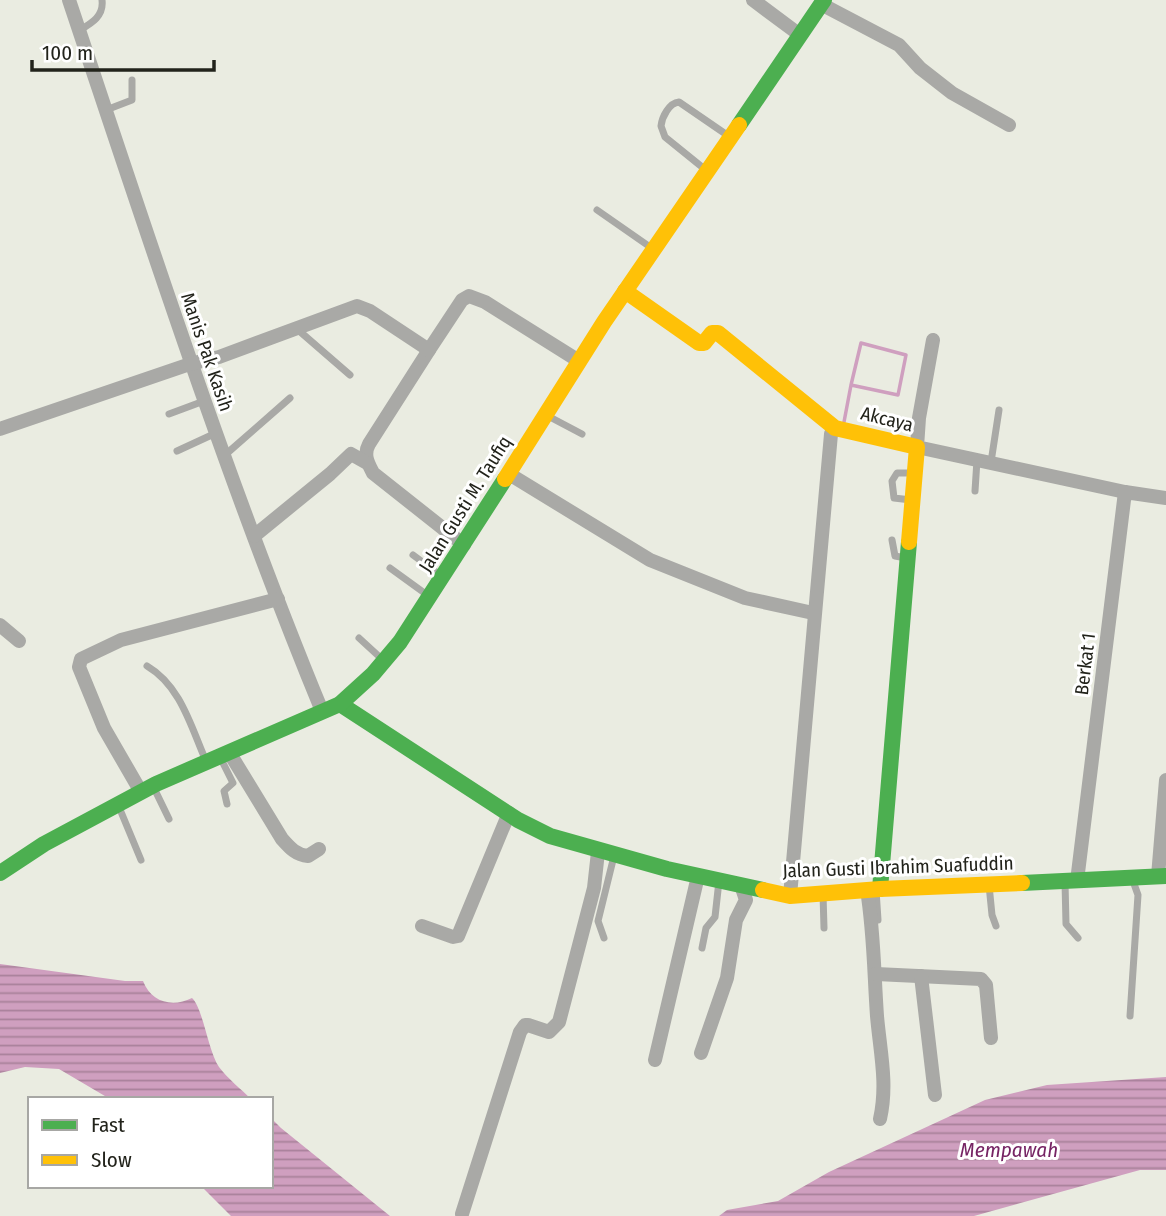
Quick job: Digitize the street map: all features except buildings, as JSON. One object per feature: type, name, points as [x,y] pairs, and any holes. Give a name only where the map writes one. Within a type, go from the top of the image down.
[{"type":"street","name":"Manis Pak Kasih","points":[[69,0],[190,364],[322,712]]},
{"type":"street","points":[[753,0],[800,35]]},
{"type":"street","points":[[823,2],[899,45],[920,68],[952,93],[1009,125]]},
{"type":"street","name":"Jalan Gusti M. Taufiq","points":[[0,873],[44,844],[118,803],[340,704],[384,662],[444,577],[625,291],[823,2]]},
{"type":"street","points":[[625,291],[699,343],[704,342],[712,333],[718,333],[835,428]]},
{"type":"street","points":[[464,545],[373,473],[367,463],[365,450],[462,300],[469,296],[485,302],[579,361]]},
{"type":"street","points":[[0,429],[190,364],[219,357],[357,306],[370,311],[429,350]]},
{"type":"street","points":[[933,340],[919,418],[917,446],[1125,492],[1166,498]]},
{"type":"street","name":"Akcaya","points":[[790,896],[813,613],[831,433],[835,428],[917,446],[874,890]]},
{"type":"street","points":[[254,536],[351,454],[367,463]]},
{"type":"street","points":[[509,474],[650,560],[745,598],[813,613]]},
{"type":"street","name":"Berkat 1","points":[[1071,881],[1125,492]]},
{"type":"street","points":[[147,789],[104,728],[79,667],[81,659],[121,640],[278,599]]},
{"type":"street","points":[[0,625],[19,641]]},
{"type":"street","name":"Jalan Gusti Ibrahim Suafuddin","points":[[340,704],[509,813],[551,836],[606,854],[790,896],[1162,876]]},
{"type":"street","points":[[218,757],[293,851],[305,856],[319,849]]},
{"type":"street","points":[[1162,876],[1166,780]]},
{"type":"street","points":[[422,926],[453,937],[458,936],[509,813]]},
{"type":"street","points":[[462,1214],[520,1032],[528,1025],[549,1032],[559,1021],[594,888],[606,854]]},
{"type":"street","points":[[655,1060],[698,876]]},
{"type":"street","points":[[701,1053],[727,978],[736,920],[746,900],[741,885]]},
{"type":"street","points":[[874,890],[876,974],[885,1087],[880,1119]]},
{"type":"street","points":[[876,974],[977,978],[986,985],[990,1038]]},
{"type":"street","points":[[921,976],[935,1095]]},
{"type":"lane","points":[[79,31],[95,22],[103,7],[102,0]]},
{"type":"lane","points":[[106,110],[132,100],[132,80]]},
{"type":"lane","points":[[707,171],[666,137],[661,126],[666,113],[674,103],[679,102],[730,137]]},
{"type":"lane","points":[[597,210],[653,249]]},
{"type":"lane","points":[[296,328],[350,375]]},
{"type":"lane","points":[[224,456],[290,398]]},
{"type":"lane","points":[[169,414],[204,401]]},
{"type":"lane","points":[[975,491],[999,410]]},
{"type":"lane","points":[[545,415],[582,434]]},
{"type":"lane","points":[[177,452],[216,433]]},
{"type":"lane","points":[[892,540],[895,556],[907,558]]},
{"type":"lane","points":[[413,555],[444,577]]},
{"type":"lane","points":[[390,568],[431,597]]},
{"type":"lane","points":[[359,638],[384,662]]},
{"type":"lane","points":[[148,666],[158,672],[175,690],[233,783],[224,790],[227,804]]},
{"type":"lane","points":[[147,789],[169,819]]},
{"type":"lane","points":[[118,803],[141,860]]},
{"type":"lane","points":[[604,938],[598,922],[606,854]]},
{"type":"lane","points":[[1130,878],[1138,889],[1130,1016]]},
{"type":"lane","points":[[702,948],[706,928],[715,917],[719,881]]},
{"type":"lane","points":[[1071,881],[1066,924],[1078,938]]},
{"type":"lane","points":[[989,885],[996,926]]},
{"type":"lane","points":[[874,890],[879,946]]},
{"type":"lane","points":[[823,893],[824,928]]},
{"type":"water","points":[[0,964],[125,981],[143,981],[151,994],[170,1003],[192,998],[219,1067],[249,1097],[107,1097],[59,1069],[25,1067],[0,1073]]},
{"type":"water","name":"Mempawah","points":[[1166,1077],[1166,1170],[1140,1170],[974,1216],[719,1216],[727,1210],[778,1201],[829,1172],[985,1100],[1047,1085]]},
{"type":"water","points":[[273,1120],[390,1216],[231,1216],[203,1188],[273,1188]]},
{"type":"waterway","points":[[844,422],[851,385],[898,395],[906,355],[861,343],[851,385]]},
{"type":"traffic: fast","points":[[739,125],[824,0]]},
{"type":"traffic: fast","points":[[0,873],[44,844],[156,784],[340,704],[373,674],[400,642],[505,479]]},
{"type":"traffic: fast","points":[[880,889],[909,542]]},
{"type":"traffic: fast","points":[[340,704],[518,820],[550,836],[667,869],[763,890]]},
{"type":"traffic: fast","points":[[1022,883],[1166,876]]},
{"type":"traffic: slow","points":[[505,479],[604,322],[739,125]]},
{"type":"traffic: slow","points":[[625,291],[699,343],[704,343],[712,333],[718,333],[835,428],[917,447],[909,542]]},
{"type":"traffic: slow","points":[[763,890],[790,896],[1022,883]]}]
